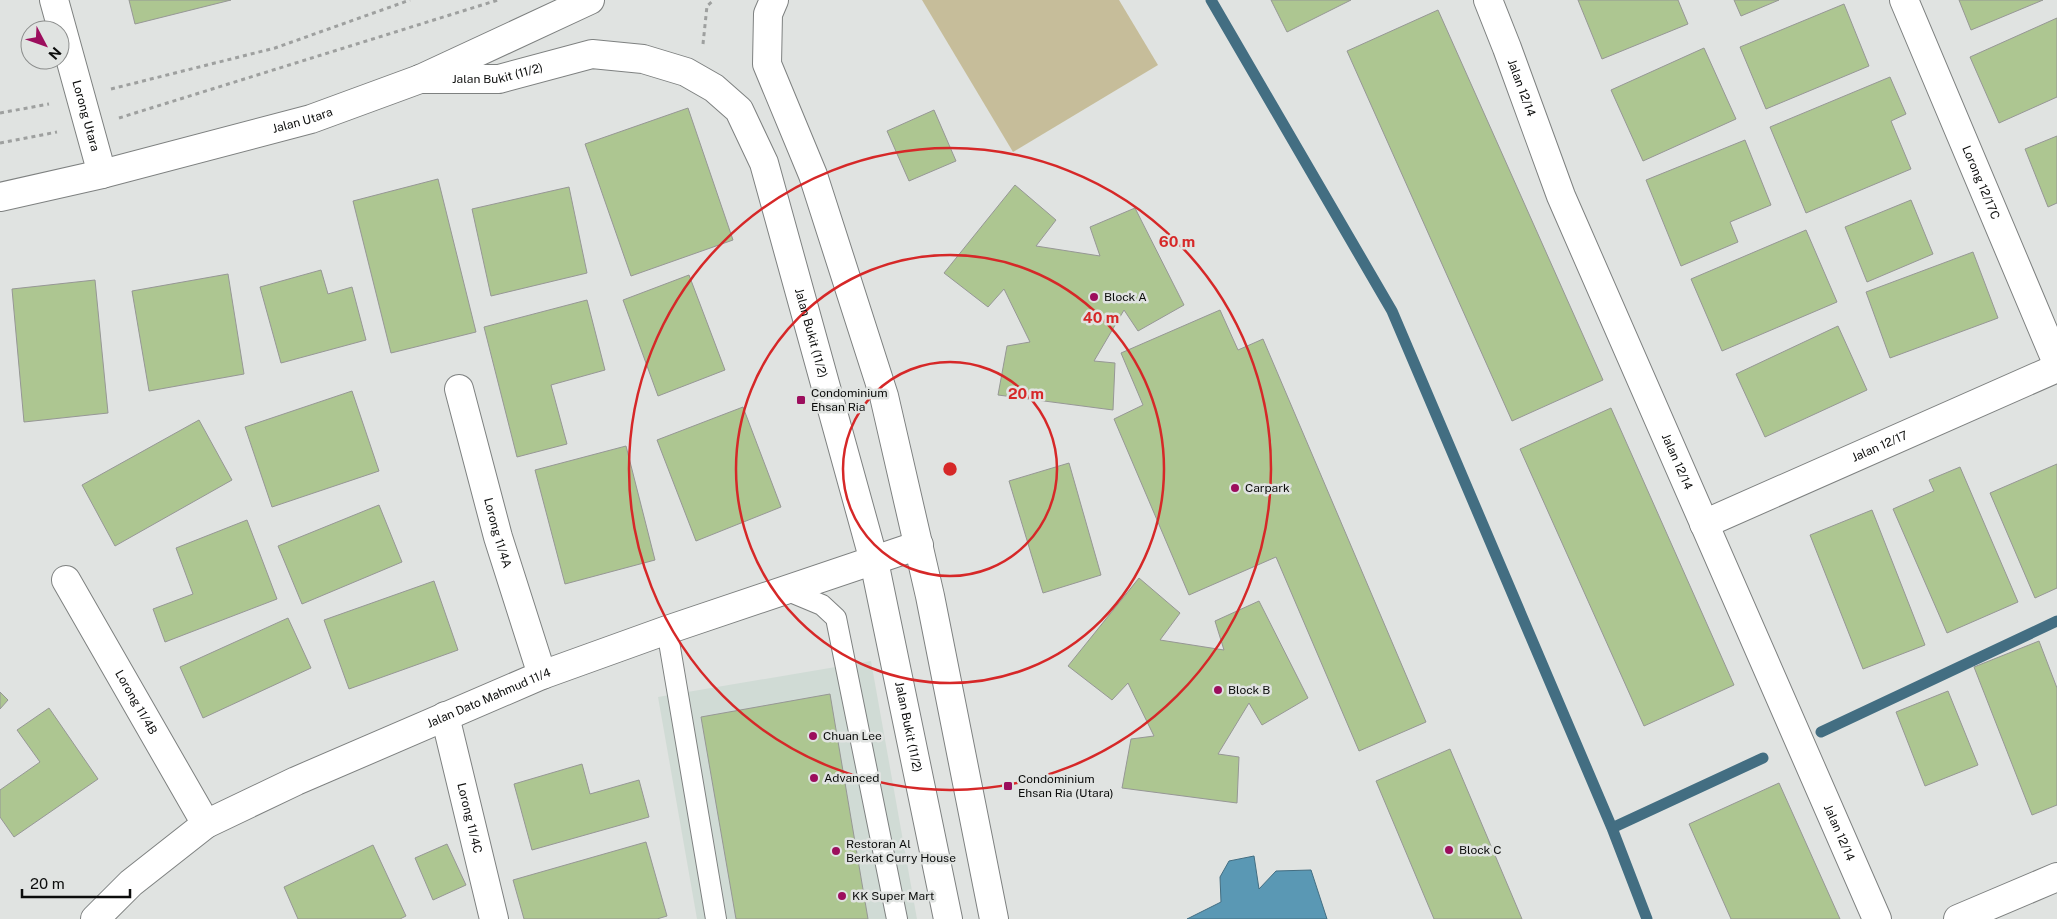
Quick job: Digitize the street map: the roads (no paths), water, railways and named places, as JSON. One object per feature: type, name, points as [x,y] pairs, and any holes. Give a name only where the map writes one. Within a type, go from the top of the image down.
[{"type":"street","name":"Lorong Utara","points":[[54,0],[102,174]]},
{"type":"street","name":"Jalan Utara","points":[[0,197],[102,174],[311,119],[420,79],[590,0]]},
{"type":"street","points":[[774,0],[768,14],[768,64],[813,175],[884,396],[919,545],[994,919]]},
{"type":"street","name":"Jalan 12/14","points":[[1488,0],[1508,48],[1561,196],[1877,919]]},
{"type":"street","name":"Lorong 12/17C","points":[[1904,0],[2057,363]]},
{"type":"street","name":"Jalan Bukit (11/2)","points":[[420,79],[499,79],[592,54],[643,58],[686,72],[714,88],[740,110],[764,163],[874,561],[948,919]]},
{"type":"street","name":"Jalan 12/17","points":[[1704,524],[2057,368]]},
{"type":"street","name":"Lorong 11/4A","points":[[459,389],[498,537],[542,675]]},
{"type":"street","name":"Jalan Dato Mahmud 11/4","points":[[95,919],[131,883],[206,824],[296,781],[542,675],[667,630],[919,545]]},
{"type":"street","name":"Lorong 11/4B","points":[[66,580],[206,824]]},
{"type":"street","name":"Lorong 11/4C","points":[[445,716],[494,919]]},
{"type":"street","points":[[1958,919],[2057,877]]},
{"type":"lane","points":[[786,590],[822,605],[836,618],[897,919]]},
{"type":"lane","points":[[667,630],[716,919]]},
{"type":"water","points":[[1254,856],[1259,889],[1276,871],[1311,870],[1327,919],[1187,919],[1221,902],[1220,877],[1229,861]]},
{"type":"waterway","points":[[1211,0],[1392,311],[1612,828],[1647,919]]},
{"type":"waterway","points":[[1821,732],[2057,621]]},
{"type":"waterway","points":[[1612,828],[1763,758]]},
{"type":"place","name":"Block A","points":[[1094,297]]},
{"type":"place","name":"Condominium Ehsan Ria","points":[[801,400]]},
{"type":"place","name":"Carpark","points":[[1235,488]]},
{"type":"place","name":"Block B","points":[[1218,690]]},
{"type":"place","name":"Chuan Lee","points":[[813,736]]},
{"type":"place","name":"Advanced","points":[[814,778]]},
{"type":"place","name":"Condominium Ehsan Ria (Utara)","points":[[1008,786]]},
{"type":"place","name":"Block C","points":[[1449,850]]},
{"type":"place","name":"Restoran Al Berkat Curry House","points":[[836,851]]},
{"type":"place","name":"KK Super Mart","points":[[842,896]]}]
